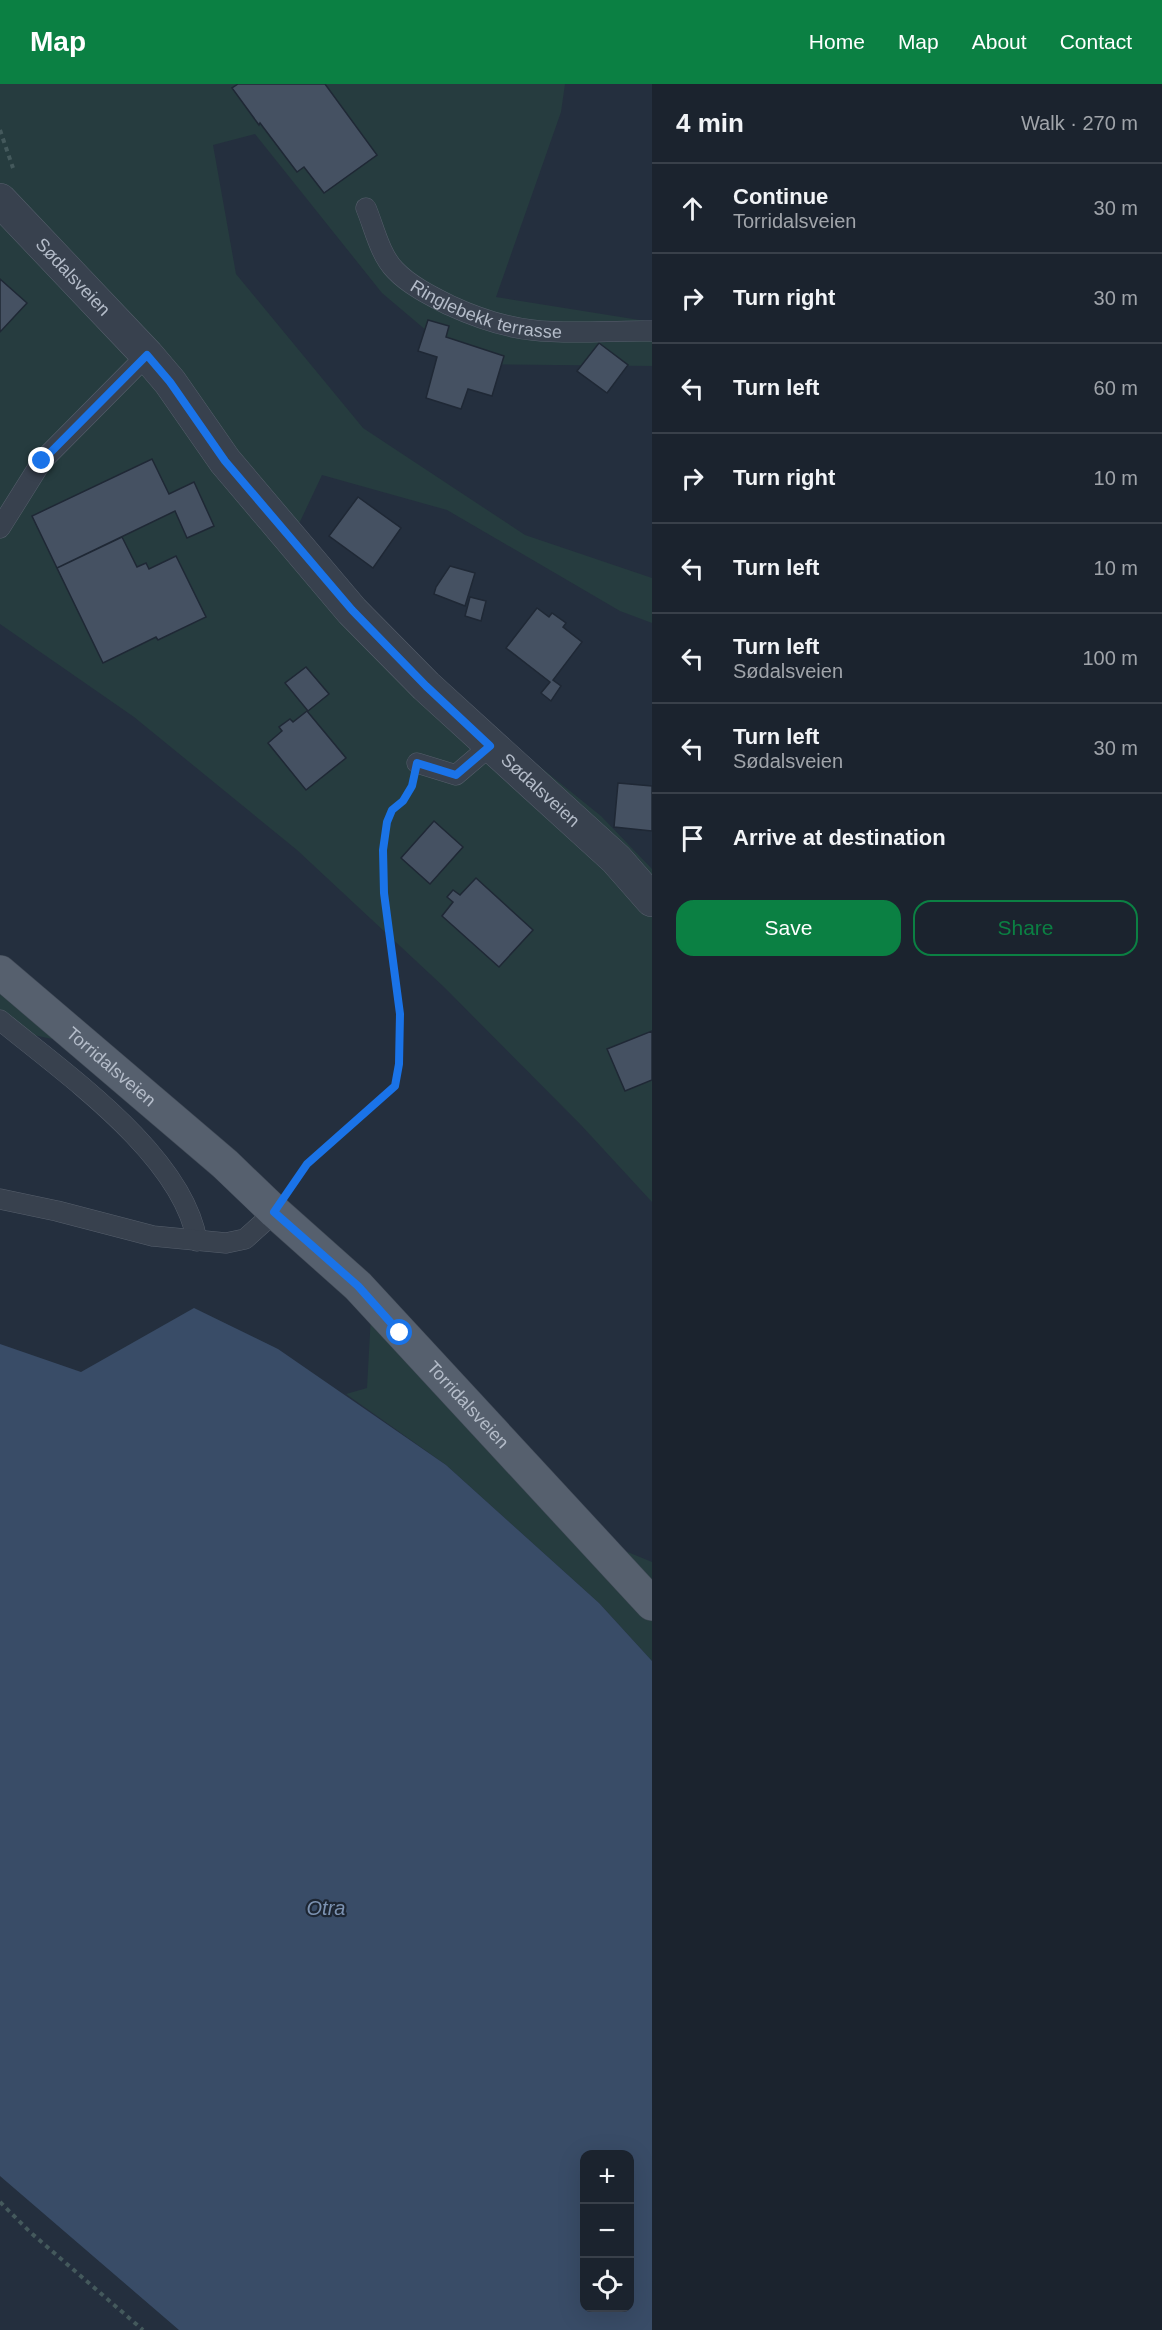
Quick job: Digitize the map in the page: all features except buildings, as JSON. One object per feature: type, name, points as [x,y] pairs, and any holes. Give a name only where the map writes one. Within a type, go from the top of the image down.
[{"type":"main road","name":"Torridalsveien","points":[[0,972],[225,1164],[274,1212],[358,1286],[652,1604]]},
{"type":"street","name":"Sødalsveien","points":[[0,200],[147,355],[170,382],[225,461],[352,610],[426,686],[616,859],[652,900]]},
{"type":"lane","name":"Ringlebekk terrasse","points":[[366,208],[381,247],[394,270],[432,296],[472,315],[531,330],[575,333],[652,331]]},
{"type":"lane","points":[[0,528],[42,461],[147,355]]},
{"type":"lane","points":[[417,763],[456,775],[490,746]]},
{"type":"lane","name":"Torridalsveien","points":[[0,1020],[97,1101],[137,1139],[159,1164],[181,1197],[195,1228],[197,1241]]},
{"type":"lane","points":[[0,1199],[153,1236],[226,1243],[245,1239],[274,1212]]},
{"type":"path","points":[[274,1212],[307,1164],[395,1086],[399,1064],[400,1014],[384,893],[383,850],[387,822],[392,810],[403,801],[412,786],[417,763]]},
{"type":"path","points":[[0,2202],[30,2232],[143,2330]]},
{"type":"green space","points":[[0,84],[565,84],[561,112],[496,297],[652,322],[652,366],[466,364],[382,293],[255,134],[213,145],[236,274],[363,428],[525,535],[652,578],[652,623],[620,611],[447,510],[322,475],[297,528],[425,674],[601,816],[652,869],[652,1202],[581,1125],[444,987],[297,850],[134,717],[0,624]]},
{"type":"green space","points":[[0,972],[271,1198],[476,1402],[613,1546],[652,1562],[652,1661],[599,1603],[446,1465],[346,1394],[367,1388],[371,1315],[213,1152],[102,1060],[81,1045],[0,1028]]},
{"type":"water","name":"Otra","points":[[194,1308],[278,1349],[446,1465],[599,1603],[652,1661],[652,2330],[179,2330],[0,2176],[0,1344],[81,1372]]},
{"type":"route","points":[[42,461],[147,355],[170,382],[225,461],[352,610],[426,686],[490,746],[456,775],[417,763],[412,786],[403,801],[392,810],[387,822],[383,850],[384,893],[400,1014],[399,1064],[395,1086],[307,1164],[274,1212],[358,1286],[400,1333]]}]
